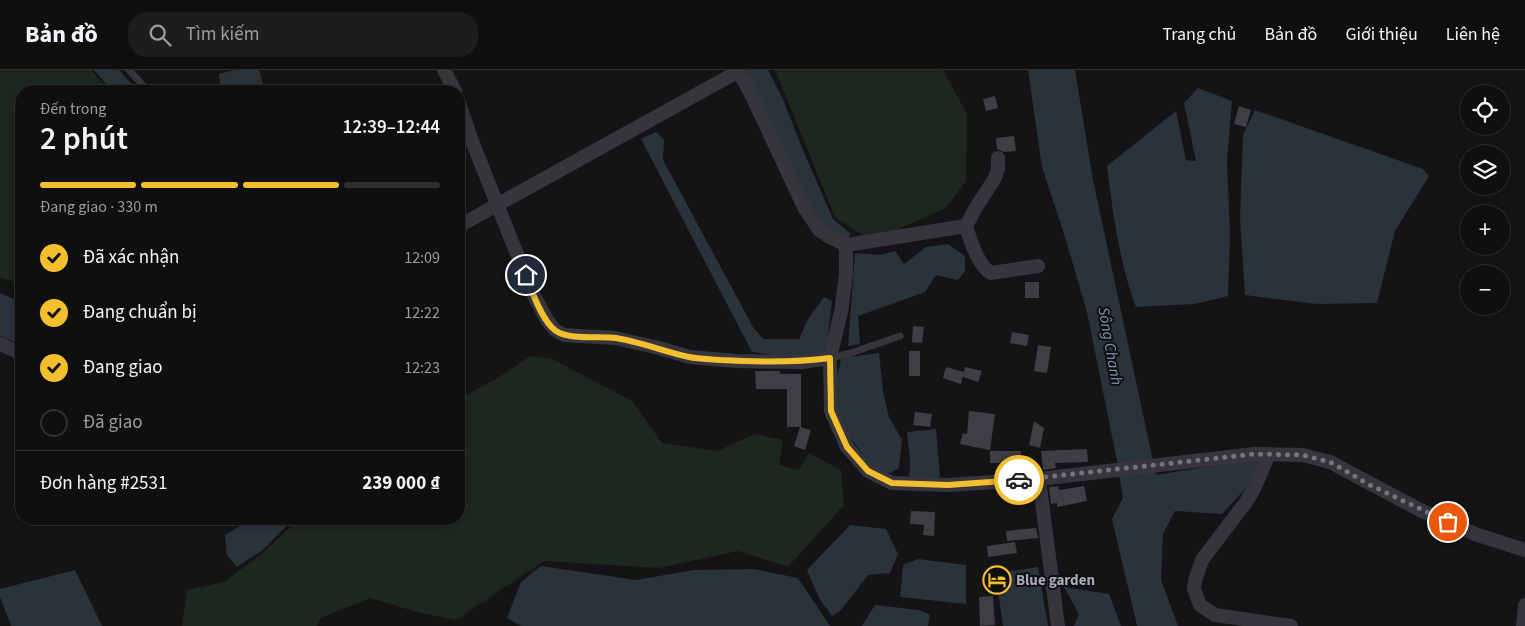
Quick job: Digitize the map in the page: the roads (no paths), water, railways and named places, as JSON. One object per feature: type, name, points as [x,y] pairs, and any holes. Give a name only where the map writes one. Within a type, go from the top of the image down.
[{"type":"street","points":[[444,70],[452,85]]},
{"type":"street","points":[[465,223],[499,206],[738,71],[752,96],[804,207],[820,230],[828,236],[846,246],[966,226]]},
{"type":"street","points":[[465,121],[532,292],[547,320],[555,330],[564,335],[615,338],[690,357],[736,361],[802,362],[830,358]]},
{"type":"street","points":[[966,226],[995,178],[998,169],[998,158]]},
{"type":"street","points":[[966,226],[984,268],[991,274],[1038,266]]},
{"type":"street","points":[[846,246],[846,274],[841,312],[830,358],[831,411],[847,447],[868,471],[892,483],[948,485],[1039,479],[1269,454],[1303,455],[1330,462],[1420,510],[1475,534],[1525,550]]},
{"type":"street","points":[[0,344],[15,350]]},
{"type":"street","points":[[1269,454],[1254,489],[1246,502],[1202,560],[1194,589],[1200,605],[1215,615],[1291,626]]},
{"type":"street","points":[[1039,479],[1058,626]]},
{"type":"street","points":[[1523,626],[1525,605]]},
{"type":"lane","points":[[129,70],[143,85]]},
{"type":"lane","points":[[830,358],[851,353],[900,336]]},
{"type":"water","points":[[94,70],[119,70],[133,85],[107,85]]},
{"type":"water","points":[[234,70],[259,70],[263,85],[220,85],[219,74]]},
{"type":"water","points":[[746,70],[768,70],[783,99],[833,219],[851,234],[847,239],[830,233],[814,214]]},
{"type":"water","name":"Sông Chanh","points":[[1028,70],[1075,70],[1093,180],[1156,475],[1260,458],[1248,486],[1222,514],[1175,511],[1163,534],[1161,580],[1178,626],[1137,626],[1112,519],[1123,498],[1117,461],[1087,312],[1042,167]]},
{"type":"water","points":[[1198,88],[1232,101],[1227,160],[1230,233],[1228,296],[1194,304],[1136,307],[1121,255],[1107,166],[1176,111],[1186,160],[1196,161],[1184,103]]},
{"type":"water","points":[[1255,110],[1423,169],[1429,176],[1395,231],[1377,303],[1317,304],[1245,295],[1240,218],[1243,135]]},
{"type":"water","points":[[656,132],[664,139],[663,160],[753,327],[763,339],[799,339],[808,319],[824,297],[832,301],[826,352],[795,358],[752,352],[641,139]]},
{"type":"water","points":[[948,244],[965,256],[965,271],[958,280],[936,275],[925,292],[858,316],[860,344],[848,346],[855,253],[881,255],[895,251],[904,264],[926,247]]},
{"type":"water","points":[[0,293],[15,299],[15,342],[0,336]]},
{"type":"water","points":[[879,353],[883,391],[889,417],[902,440],[899,468],[890,473],[877,471],[844,428],[836,408],[835,392],[841,358]]},
{"type":"water","points":[[936,429],[940,476],[937,480],[909,482],[910,461],[907,432]]},
{"type":"water","points":[[241,525],[287,525],[263,550],[237,567],[227,555],[225,535]]},
{"type":"water","points":[[850,525],[886,529],[898,554],[890,573],[868,575],[841,610],[832,616],[819,598],[807,570]]},
{"type":"water","points":[[918,559],[966,565],[966,604],[900,597],[903,565]]},
{"type":"water","points":[[541,566],[636,580],[694,570],[754,569],[798,578],[830,626],[521,626],[507,618],[521,582]]},
{"type":"water","points":[[1038,567],[1048,626],[1003,626],[996,576],[999,573]]},
{"type":"water","points":[[75,570],[102,626],[11,626],[0,597],[0,589]]},
{"type":"water","points":[[1064,587],[1109,594],[1121,626],[1074,626],[1079,614]]},
{"type":"water","points":[[875,605],[919,610],[930,615],[928,626],[862,626]]},
{"type":"place","name":"Blue garden","points":[[997,580]]}]
